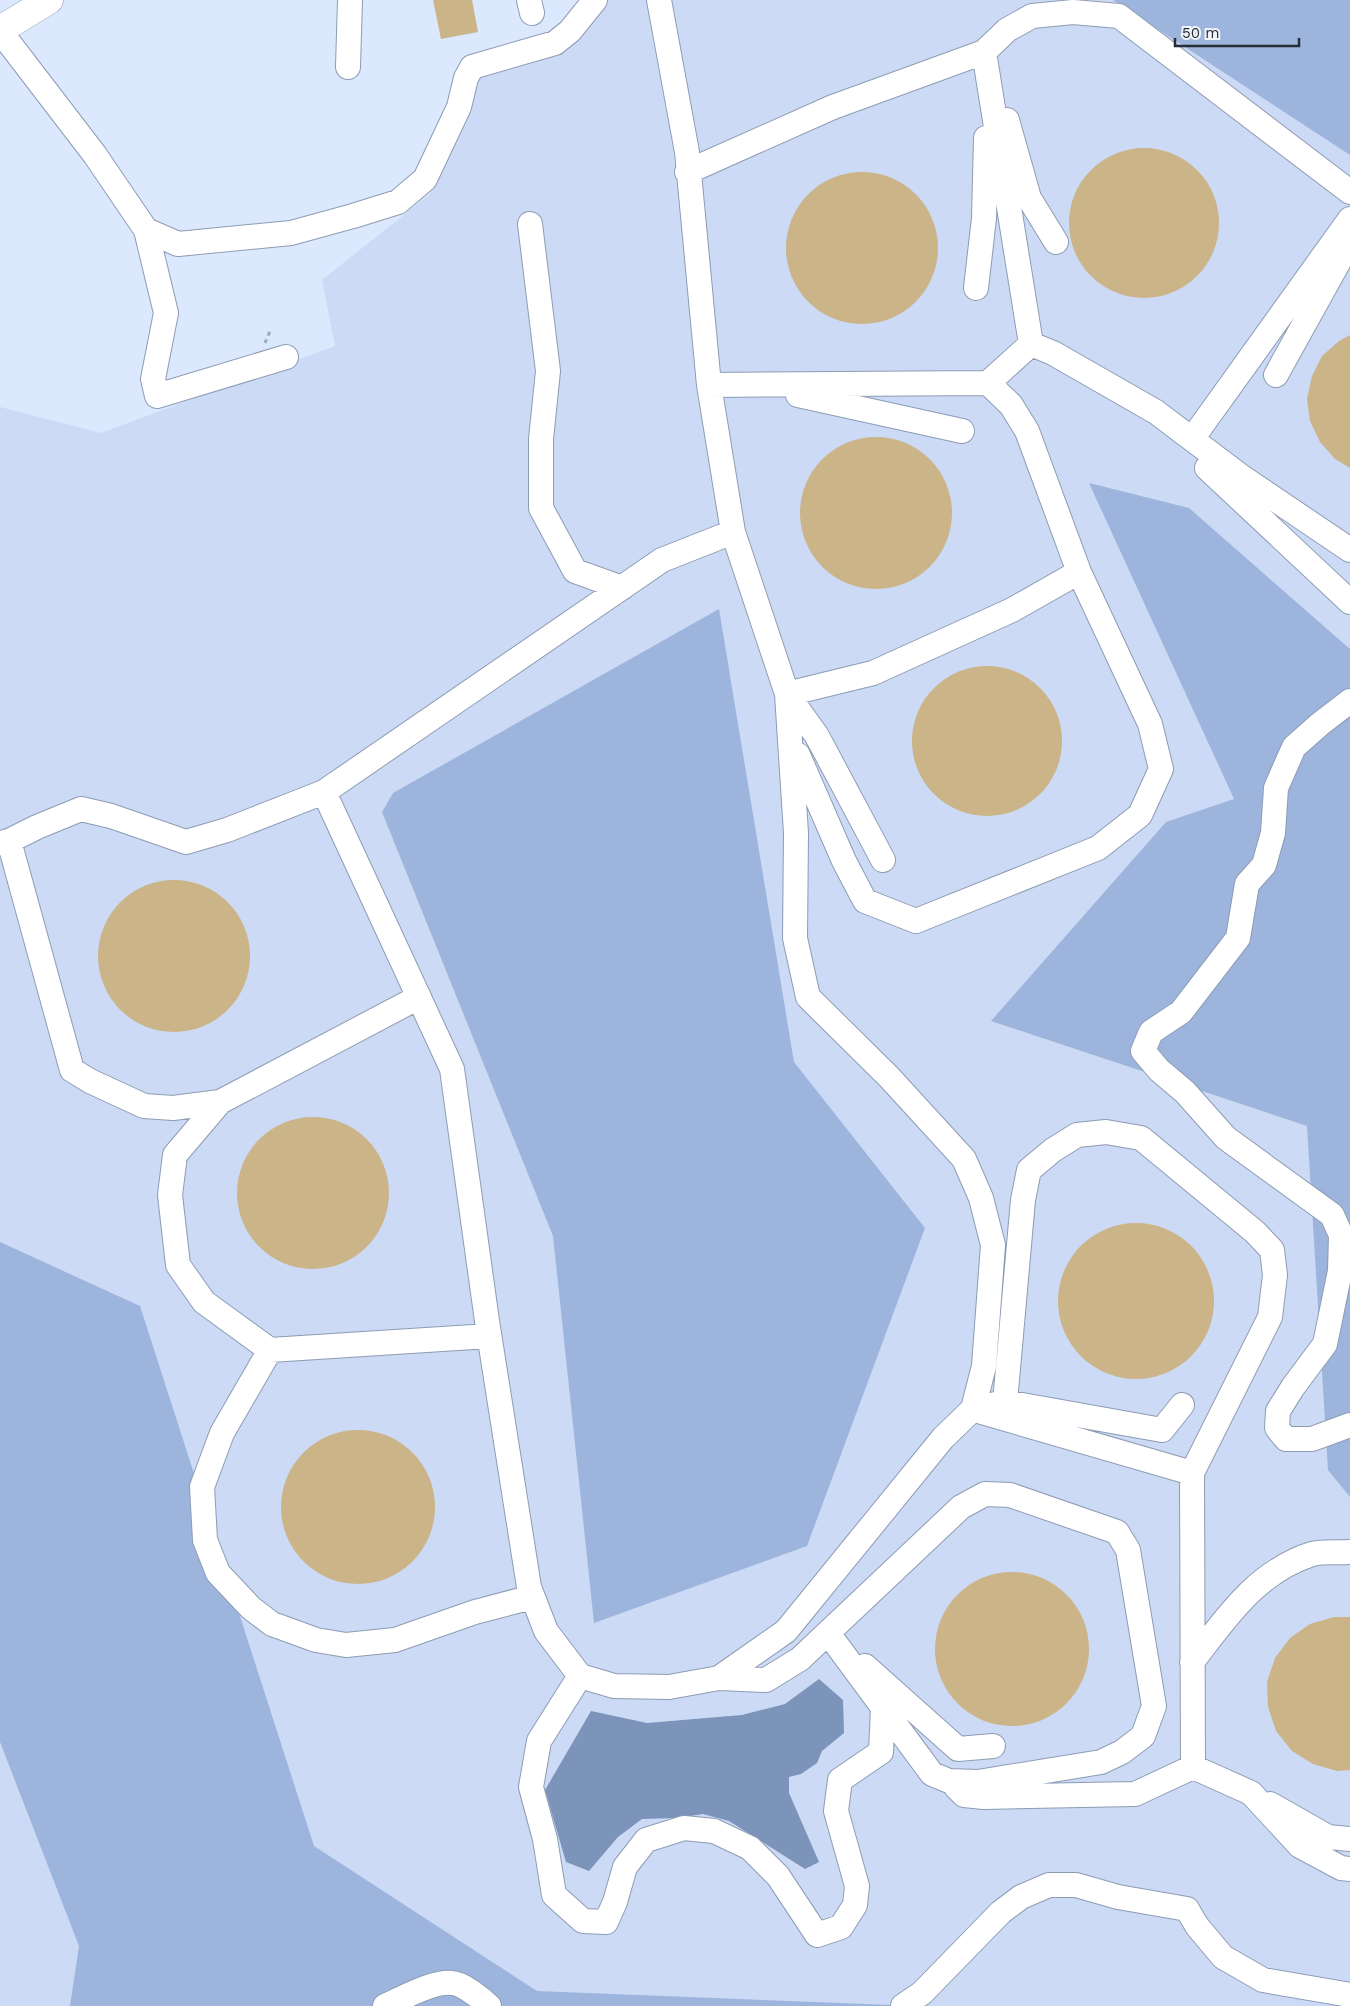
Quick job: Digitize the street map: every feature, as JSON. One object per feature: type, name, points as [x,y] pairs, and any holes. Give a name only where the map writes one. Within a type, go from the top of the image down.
[{"type":"main road","points":[[0,31],[49,0]]},
{"type":"lane","points":[[348,67],[350,0]]},
{"type":"lane","points":[[146,230],[178,244],[291,233],[398,202],[425,179],[459,107],[466,78],[472,67],[555,43],[570,31],[594,0]]},
{"type":"lane","points":[[659,0],[686,152],[709,385],[733,532],[787,694],[796,833],[795,938],[808,997],[889,1077],[964,1160],[981,1198],[994,1245],[984,1366],[973,1410]]},
{"type":"lane","points":[[687,172],[833,108],[984,52],[1032,8],[1119,16],[1350,192]]},
{"type":"lane","points":[[0,31],[95,155],[146,230],[166,313],[153,378],[157,396],[286,358]]},
{"type":"lane","points":[[984,52],[1012,133],[1029,198],[1056,242]]},
{"type":"lane","points":[[976,288],[984,218],[987,148],[984,52]]},
{"type":"lane","points":[[984,52],[1031,344]]},
{"type":"lane","points":[[1192,440],[1350,220]]},
{"type":"lane","points":[[530,224],[548,371],[541,439],[541,508],[575,571],[622,588]]},
{"type":"lane","points":[[1276,375],[1350,241]]},
{"type":"lane","points":[[709,385],[988,383],[1031,344]]},
{"type":"lane","points":[[1031,344],[1053,353],[1156,412],[1242,477],[1350,550]]},
{"type":"lane","points":[[790,734],[844,861],[865,901],[916,921],[1098,848],[1140,815],[1161,769],[1150,724],[1079,572],[1027,431],[1011,405],[988,383]]},
{"type":"lane","points":[[709,385],[809,396],[962,431]]},
{"type":"lane","points":[[1156,412],[1201,462],[1350,602]]},
{"type":"lane","points":[[419,997],[220,1102],[172,1108],[144,1106],[90,1081],[72,1070],[5,842],[80,809],[111,816],[186,842],[227,830],[324,792],[662,560],[733,532]]},
{"type":"lane","points":[[787,694],[873,673],[1012,610],[1079,572]]},
{"type":"lane","points":[[787,694],[818,736],[884,860]]},
{"type":"lane","points":[[1350,702],[1320,724],[1294,747],[1276,788],[1273,834],[1264,865],[1247,884],[1238,938],[1181,1012],[1152,1032],[1143,1051],[1159,1070],[1185,1092],[1226,1138],[1332,1215],[1340,1235],[1340,1271],[1325,1344],[1292,1386],[1278,1410],[1277,1428],[1286,1439],[1312,1439],[1350,1425]]},
{"type":"lane","points":[[324,792],[452,1069],[489,1336],[528,1587],[546,1630],[580,1676],[614,1686],[669,1686],[719,1678],[766,1680],[800,1659],[961,1507],[985,1494],[1010,1495],[1117,1532],[1128,1550],[1154,1706],[1143,1736],[1122,1752],[1101,1762],[978,1782],[950,1781],[932,1774],[828,1633],[958,1749],[993,1746]]},
{"type":"lane","points":[[220,1102],[175,1155],[170,1195],[178,1265],[204,1302],[270,1350],[489,1336]]},
{"type":"lane","points":[[1005,1402],[1022,1200],[1029,1170],[1053,1150],[1077,1135],[1106,1132],[1141,1138],[1255,1232],[1272,1250],[1275,1275],[1270,1317],[1192,1473],[1193,1767]]},
{"type":"lane","points":[[270,1350],[222,1433],[202,1487],[205,1540],[218,1573],[251,1608],[272,1624],[316,1640],[346,1645],[395,1640],[475,1612],[532,1597]]},
{"type":"lane","points":[[719,1678],[786,1630],[943,1438],[973,1410],[1005,1402],[1162,1430],[1182,1405]]},
{"type":"lane","points":[[973,1410],[1192,1473]]},
{"type":"lane","points":[[1192,1662],[1236,1604],[1276,1570],[1314,1554],[1350,1552]]},
{"type":"lane","points":[[580,1676],[539,1741],[531,1787],[545,1839],[554,1895],[583,1921],[606,1922],[615,1902],[625,1867],[646,1840],[684,1828],[714,1831],[750,1848],[778,1876],[817,1935],[841,1927],[855,1905],[857,1886],[836,1811],[840,1780],[881,1752],[883,1707]]},
{"type":"lane","points":[[950,1781],[964,1795],[984,1798],[1134,1794],[1193,1767],[1251,1793],[1328,1836],[1350,1838]]},
{"type":"lane","points":[[1251,1793],[1300,1846],[1341,1868],[1350,1869]]},
{"type":"lane","points":[[903,2006],[922,1993],[1001,1912],[1021,1897],[1049,1885],[1076,1885],[1118,1897],[1187,1909],[1197,1926],[1223,1957],[1263,1980],[1350,1995]]},
{"type":"lane","points":[[385,2006],[426,1987],[453,1982],[479,1997],[489,2006]]},
{"type":"shaded area","points":[[601,0],[1350,0],[1350,2006],[0,2006],[0,407],[101,433],[335,346],[322,280],[430,194],[477,72],[569,47]]},
{"type":"shaded area","points":[[1113,0],[1350,0],[1350,155]]},
{"type":"shaded area","points":[[1089,483],[1189,508],[1350,649],[1350,1497],[1328,1470],[1307,1126],[991,1021],[1166,822],[1234,799]]},
{"type":"shaded area","points":[[719,609],[794,1062],[925,1228],[807,1546],[594,1623],[553,1236],[382,812],[393,793]]},
{"type":"shaded area","points":[[0,1242],[140,1306],[314,1846],[537,1991],[917,2006],[70,2006],[79,1946],[0,1742]]},
{"type":"shaded area","points":[[819,1679],[843,1700],[844,1733],[822,1751],[817,1763],[801,1774],[789,1777],[789,1793],[819,1862],[805,1869],[729,1821],[703,1814],[677,1818],[642,1819],[618,1837],[589,1871],[566,1862],[545,1790],[591,1711],[647,1723],[742,1715],[785,1704]]},
{"type":"building","points":[[433,0],[472,0],[478,32],[441,39]]},
{"type":"building","points":[[1144,148],[1159,149],[1173,153],[1186,160],[1197,170],[1207,181],[1214,194],[1218,208],[1218,238],[1214,252],[1207,265],[1197,276],[1186,286],[1173,293],[1159,297],[1144,298],[1129,297],[1115,293],[1102,286],[1091,276],[1081,265],[1074,252],[1070,238],[1069,223],[1070,208],[1074,194],[1081,181],[1091,170],[1102,160],[1115,153],[1129,149]]},
{"type":"building","points":[[862,172],[891,178],[916,194],[932,219],[938,248],[932,277],[916,302],[891,318],[862,324],[833,318],[808,302],[792,277],[786,248],[792,219],[808,194],[833,178]]},
{"type":"building","points":[[1350,335],[1350,468],[1335,459],[1320,442],[1310,421],[1307,399],[1312,376],[1322,356],[1339,341]]},
{"type":"building","points":[[876,437],[891,438],[905,443],[930,459],[946,484],[951,498],[951,528],[946,542],[930,567],[905,583],[891,588],[876,589],[861,588],[847,583],[822,567],[806,542],[801,528],[800,513],[801,498],[806,484],[822,459],[847,443],[861,438]]},
{"type":"building","points":[[987,666],[1002,667],[1016,671],[1029,678],[1040,688],[1050,699],[1057,712],[1061,726],[1061,756],[1057,770],[1050,783],[1040,794],[1029,804],[1016,811],[1002,815],[987,816],[972,815],[958,811],[945,804],[934,794],[924,783],[917,770],[913,756],[912,741],[913,726],[917,712],[924,699],[934,688],[945,678],[958,671],[972,667]]},
{"type":"building","points":[[174,880],[203,886],[228,902],[244,927],[250,956],[244,985],[228,1010],[203,1026],[174,1032],[145,1026],[120,1010],[104,985],[98,956],[104,927],[120,902],[145,886]]},
{"type":"building","points":[[313,1117],[328,1118],[342,1123],[367,1139],[383,1164],[388,1178],[388,1208],[383,1222],[367,1247],[342,1263],[328,1268],[313,1269],[298,1268],[284,1263],[259,1247],[243,1222],[238,1208],[237,1193],[238,1178],[243,1164],[259,1139],[284,1123],[298,1118]]},
{"type":"building","points":[[1128,1223],[1144,1223],[1159,1226],[1173,1232],[1191,1246],[1205,1264],[1211,1278],[1214,1301],[1211,1324],[1205,1338],[1191,1356],[1173,1370],[1159,1376],[1144,1379],[1128,1379],[1113,1376],[1099,1370],[1081,1356],[1071,1344],[1061,1324],[1058,1309],[1058,1293],[1061,1278],[1067,1264],[1081,1246],[1093,1236],[1113,1226]]},
{"type":"building","points":[[358,1430],[373,1431],[388,1436],[413,1452],[429,1477],[434,1492],[434,1522],[429,1537],[413,1562],[388,1578],[373,1583],[358,1584],[343,1583],[328,1578],[303,1562],[287,1537],[282,1522],[281,1507],[282,1492],[287,1477],[303,1452],[328,1436],[343,1431]]},
{"type":"building","points":[[1012,1572],[1027,1573],[1042,1578],[1067,1594],[1083,1619],[1088,1634],[1088,1664],[1083,1679],[1067,1704],[1042,1720],[1027,1725],[1012,1726],[997,1725],[982,1720],[957,1704],[941,1679],[936,1664],[935,1649],[936,1634],[941,1619],[957,1594],[982,1578],[997,1573]]},
{"type":"building","points":[[1334,1617],[1350,1617],[1350,1770],[1337,1771],[1313,1764],[1292,1751],[1276,1731],[1268,1707],[1267,1682],[1275,1658],[1290,1638],[1310,1624]]}]
